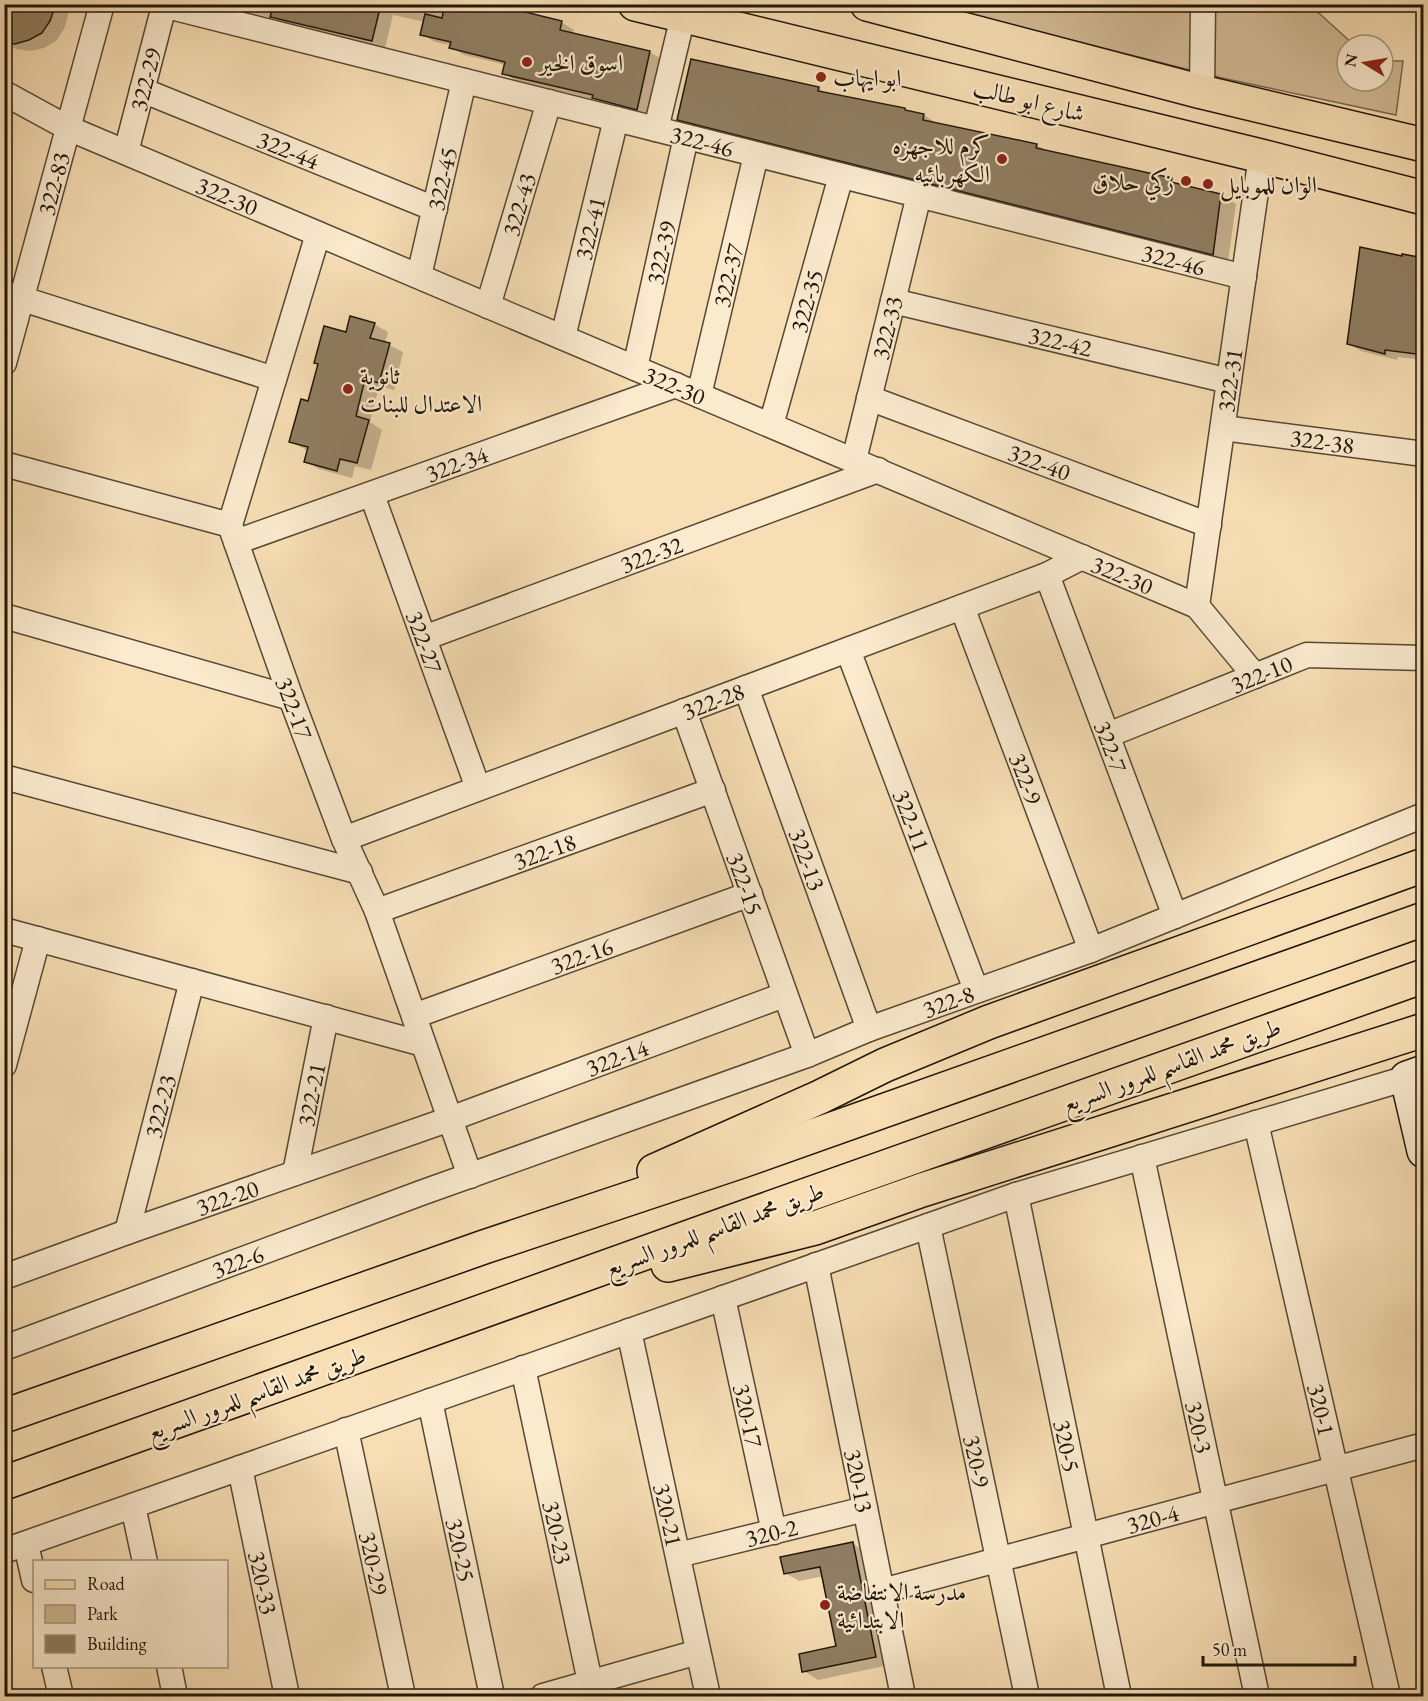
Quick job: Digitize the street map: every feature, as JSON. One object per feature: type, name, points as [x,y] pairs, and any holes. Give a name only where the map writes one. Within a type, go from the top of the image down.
[{"type":"main road","name":"شارع ابو طالب","points":[[635,4],[1261,156],[1424,198]]},
{"type":"main road","points":[[867,4],[1202,92],[1424,145]]},
{"type":"main road","points":[[484,1247],[820,1097],[885,1065],[989,1022],[1424,865]]},
{"type":"main road","points":[[4,1416],[484,1247],[742,1161],[1424,919]]},
{"type":"main road","name":"طريق محمد القاسم للمرور السريع","points":[[4,1483],[1424,976]]},
{"type":"main road","points":[[483,1311],[815,1228],[922,1190],[1424,1030]]},
{"type":"street","name":"322-83","points":[[4,363],[13,296],[68,128],[102,4]]},
{"type":"street","points":[[1202,92],[1203,4]]},
{"type":"street","name":"322-46","points":[[162,5],[1244,277]]},
{"type":"street","name":"322-29","points":[[126,152],[162,5]]},
{"type":"street","points":[[656,129],[682,16]]},
{"type":"street","name":"322-45","points":[[419,276],[464,81]]},
{"type":"street","name":"322-44","points":[[142,90],[435,209]]},
{"type":"street","name":"322-30","points":[[4,93],[68,128],[1197,606],[1255,676]]},
{"type":"street","name":"322-43","points":[[488,306],[549,102]]},
{"type":"street","name":"322-41","points":[[563,337],[616,119]]},
{"type":"street","name":"322-39","points":[[635,368],[686,137]]},
{"type":"street","name":"322-37","points":[[699,395],[756,155]]},
{"type":"street","name":"322-31","points":[[1197,606],[1261,156]]},
{"type":"street","name":"322-35","points":[[771,425],[841,176]]},
{"type":"street","name":"322-33","points":[[854,460],[919,195]]},
{"type":"street","points":[[4,464],[233,534],[274,379],[318,234]]},
{"type":"street","points":[[13,296],[274,379]]},
{"type":"street","name":"322-42","points":[[893,301],[1229,381]]},
{"type":"street","name":"322-34","points":[[233,534],[372,495],[676,385]]},
{"type":"street","name":"322-40","points":[[869,398],[1209,525]]},
{"type":"street","name":"322-38","points":[[1223,428],[1424,454]]},
{"type":"street","name":"322-32","points":[[424,638],[878,470]]},
{"type":"street","name":"322-27","points":[[372,495],[478,788]]},
{"type":"street","name":"322-17","points":[[233,534],[344,838],[377,911],[470,1176]]},
{"type":"street","name":"322-28","points":[[344,838],[1047,575],[1082,557]]},
{"type":"street","name":"322-7","points":[[1047,575],[1175,916]]},
{"type":"street","name":"322-9","points":[[962,607],[1090,950]]},
{"type":"street","points":[[4,616],[291,698]]},
{"type":"street","name":"322-11","points":[[848,650],[976,990]]},
{"type":"street","name":"322-10","points":[[1108,735],[1307,655],[1424,658]]},
{"type":"street","name":"322-13","points":[[746,688],[869,1029]]},
{"type":"street","name":"322-15","points":[[684,711],[807,1054]]},
{"type":"street","points":[[4,777],[360,872]]},
{"type":"street","name":"322-18","points":[[377,911],[713,790]]},
{"type":"street","name":"322-8","points":[[470,1176],[1090,950],[1424,815]]},
{"type":"street","name":"322-16","points":[[414,1016],[750,894]]},
{"type":"street","points":[[4,930],[423,1044]]},
{"type":"street","points":[[4,1065],[38,939]]},
{"type":"street","name":"322-23","points":[[127,1232],[192,981]]},
{"type":"street","name":"322-14","points":[[450,1119],[784,995]]},
{"type":"street","name":"322-21","points":[[295,1173],[326,1017]]},
{"type":"street","points":[[33,1578],[15,1548],[1016,1195],[1415,1075],[1424,1151]]},
{"type":"street","name":"322-20","points":[[4,1277],[450,1119]]},
{"type":"street","name":"320-1","points":[[1256,1123],[1388,1696]]},
{"type":"street","name":"320-3","points":[[1142,1157],[1257,1696]]},
{"type":"street","name":"322-6","points":[[4,1348],[470,1176]]},
{"type":"street","name":"320-5","points":[[1016,1195],[1119,1696]]},
{"type":"street","name":"320-9","points":[[928,1226],[1027,1696]]},
{"type":"street","name":"320-13","points":[[816,1265],[903,1696]]},
{"type":"street","name":"320-17","points":[[723,1298],[774,1532]]},
{"type":"street","name":"320-21","points":[[629,1331],[708,1696]]},
{"type":"street","name":"320-23","points":[[523,1368],[592,1690]]},
{"type":"street","name":"320-25","points":[[430,1401],[492,1696]]},
{"type":"street","name":"320-29","points":[[346,1430],[403,1696]]},
{"type":"street","name":"320-4","points":[[882,1591],[1424,1445]]},
{"type":"street","name":"320-33","points":[[240,1468],[287,1696]]},
{"type":"street","points":[[133,1506],[145,1560]]},
{"type":"street","name":"320-2","points":[[678,1555],[865,1509]]},
{"type":"street","points":[[543,1696],[592,1690],[698,1652]]},
{"type":"street","points":[[54,1668],[61,1696]]},
{"type":"street","points":[[169,1668],[175,1696]]},
{"type":"green space","points":[[933,5],[1310,5],[1341,33],[1335,33],[1335,93],[1395,93],[1395,61],[1403,61],[1396,115],[1222,78]]},
{"type":"building","points":[[4,4],[56,4],[50,21],[42,33],[15,44],[4,42]]},
{"type":"building","points":[[274,4],[381,4],[372,41],[270,17]]},
{"type":"building","points":[[445,4],[493,4],[562,21],[560,30],[650,51],[637,110],[592,98],[593,95],[502,74],[505,62],[449,48],[451,42],[420,35],[425,14],[442,18]]},
{"type":"building","points":[[691,59],[819,87],[818,91],[905,108],[905,110],[924,114],[923,120],[1037,144],[1036,148],[1172,178],[1171,182],[1221,194],[1213,255],[677,120]]},
{"type":"building","points":[[1360,247],[1424,258],[1424,355],[1385,350],[1385,354],[1347,344]]},
{"type":"building","points":[[350,316],[375,323],[370,338],[390,343],[379,383],[365,379],[356,416],[369,420],[357,463],[340,459],[337,471],[304,462],[308,447],[289,442],[301,399],[308,401],[318,364],[314,363],[324,326],[346,332]]},
{"type":"building","points":[[853,1542],[876,1657],[802,1672],[799,1654],[836,1646],[820,1567],[784,1574],[780,1557]]},
{"type":"place","name":"اسوق الخير","points":[[527,62]]},
{"type":"place","name":"ابو ايهاب","points":[[821,77]]},
{"type":"place","name":"كرم للاجهزه الكهربائيه","points":[[1002,159]]},
{"type":"place","name":"زكي حلاق","points":[[1186,181]]},
{"type":"place","name":"الوان للموبايل","points":[[1208,184]]},
{"type":"place","name":"ثانوية الاعتدال للبنات","points":[[348,389]]},
{"type":"place","name":"مدرسة الانتفاضة الابتدائية","points":[[825,1605]]}]
